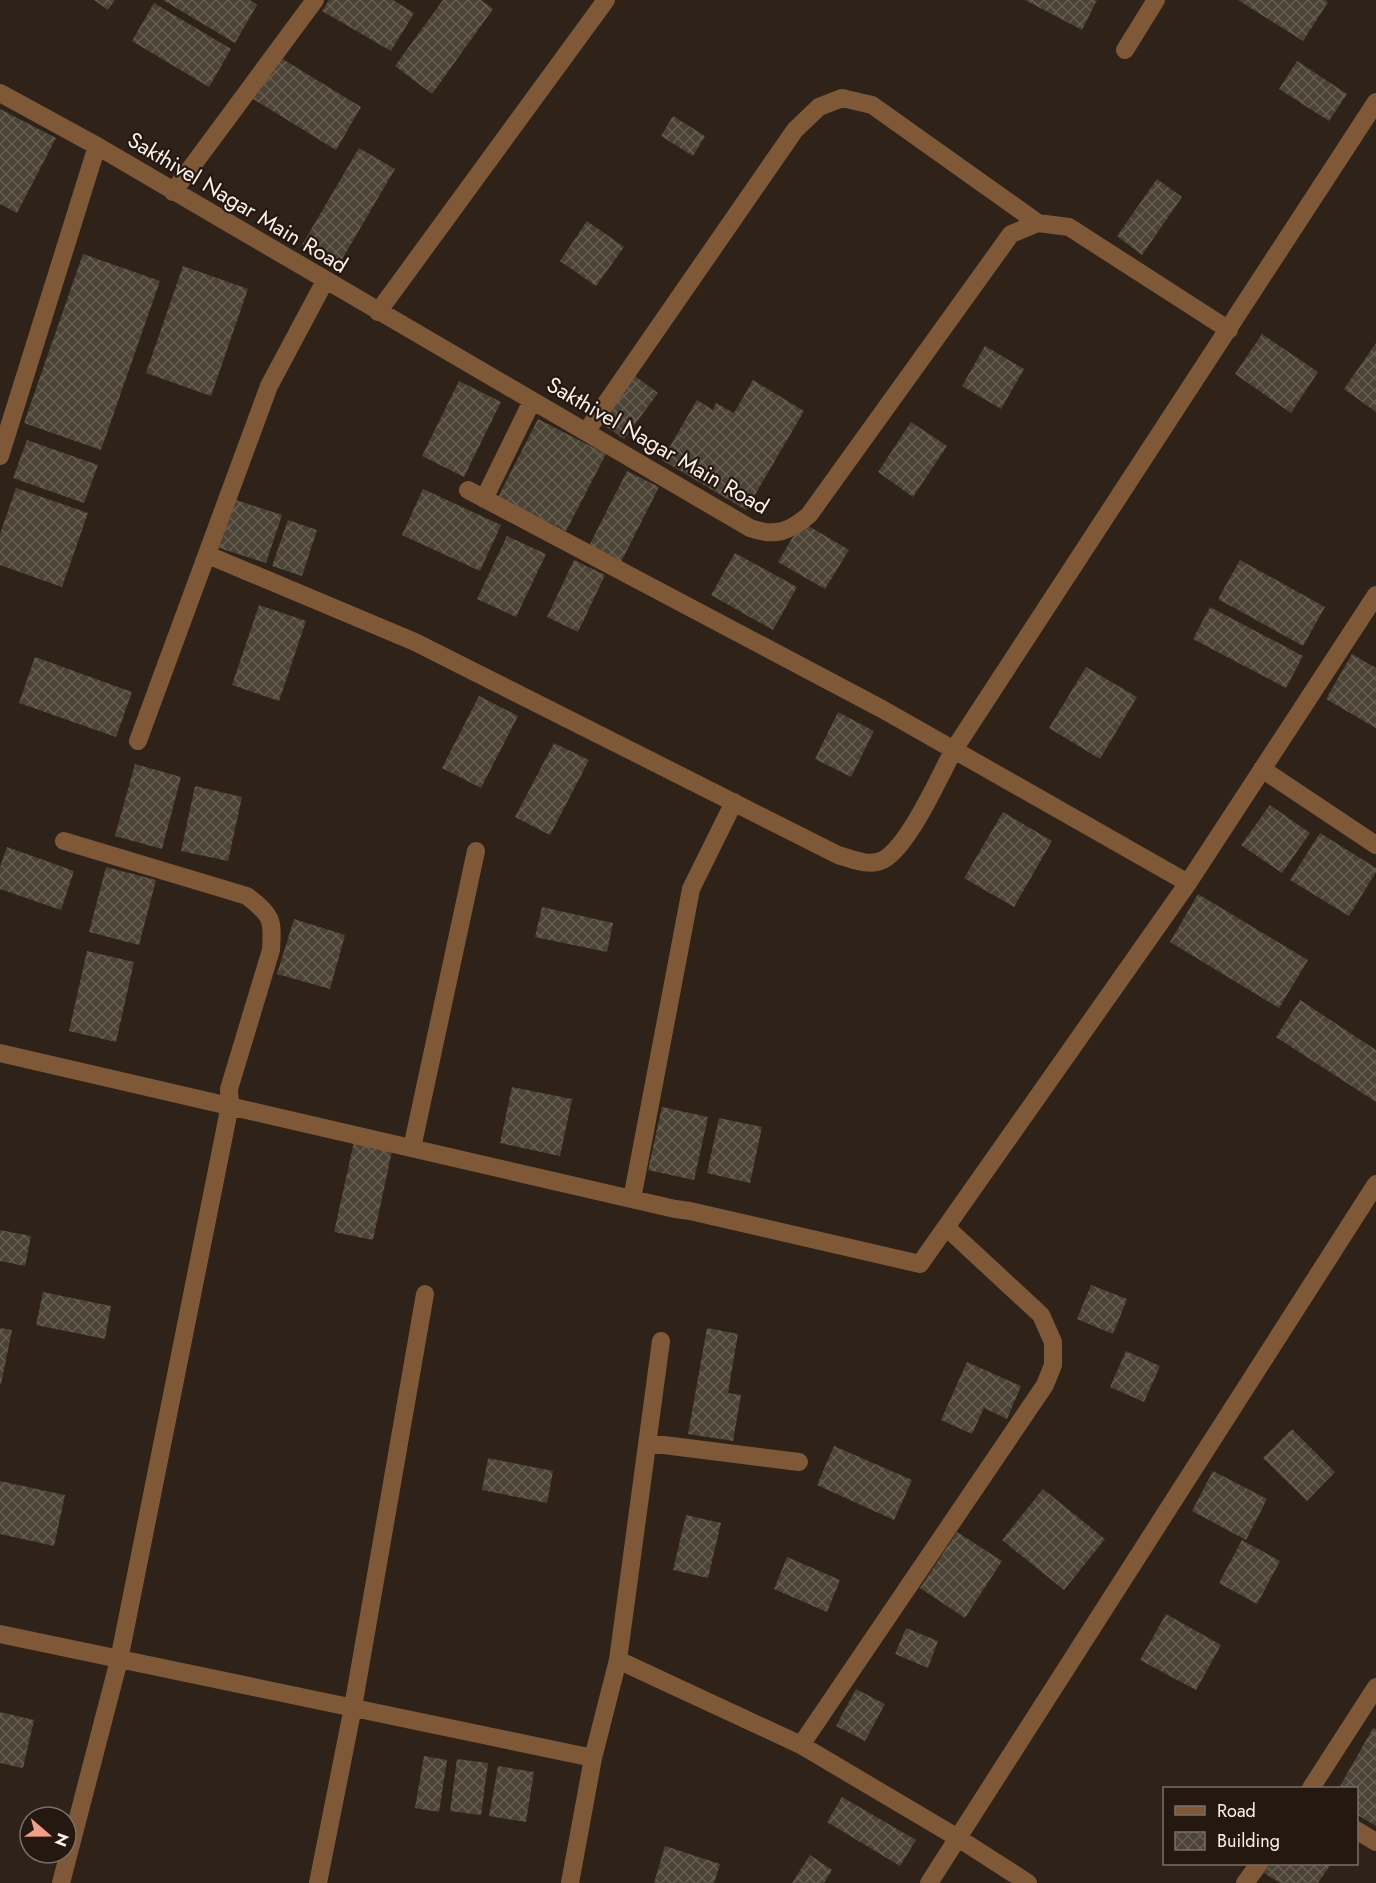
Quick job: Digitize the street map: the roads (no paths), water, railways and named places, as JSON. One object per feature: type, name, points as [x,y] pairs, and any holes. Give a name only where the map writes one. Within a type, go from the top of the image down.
[{"type":"street","points":[[173,192],[315,0]]},
{"type":"street","points":[[378,312],[606,0]]},
{"type":"street","points":[[1125,50],[1156,0]]},
{"type":"street","name":"Sakthivel Nagar Main Road","points":[[0,93],[97,146],[750,528],[764,533],[780,532],[795,527],[809,515],[1011,234],[1038,223]]},
{"type":"street","points":[[586,432],[795,130],[819,107],[842,98],[872,105],[1038,223],[1069,227],[1229,330]]},
{"type":"street","points":[[208,555],[415,642],[838,855],[861,863],[882,861],[903,844],[953,751],[1376,102]]},
{"type":"street","points":[[0,456],[97,146]]},
{"type":"street","points":[[138,741],[269,386],[326,281]]},
{"type":"street","points":[[484,499],[532,401]]},
{"type":"street","points":[[468,490],[882,709],[1188,883]]},
{"type":"street","points":[[0,1053],[920,1264],[1188,883],[1376,595]]},
{"type":"street","points":[[1262,770],[1376,844]]},
{"type":"street","points":[[632,1199],[691,889],[734,802]]},
{"type":"street","points":[[61,1883],[119,1660],[230,1105],[229,1089],[271,950],[272,932],[268,913],[247,896],[64,841]]},
{"type":"street","points":[[412,1148],[476,851]]},
{"type":"street","points":[[929,1883],[1376,1185]]},
{"type":"street","points":[[801,1745],[1046,1385],[1053,1365],[1053,1342],[1041,1314],[946,1227]]},
{"type":"street","points":[[318,1883],[353,1707],[425,1294]]},
{"type":"street","points":[[570,1883],[593,1758],[618,1660],[661,1341]]},
{"type":"street","points":[[648,1443],[799,1462]]},
{"type":"street","points":[[0,1634],[593,1758]]},
{"type":"street","points":[[618,1660],[801,1745],[958,1838],[1028,1883]]},
{"type":"street","points":[[1312,1787],[1376,1687]]},
{"type":"street","points":[[1358,1831],[1376,1842]]},
{"type":"street","points":[[1245,1883],[1258,1865]]}]
